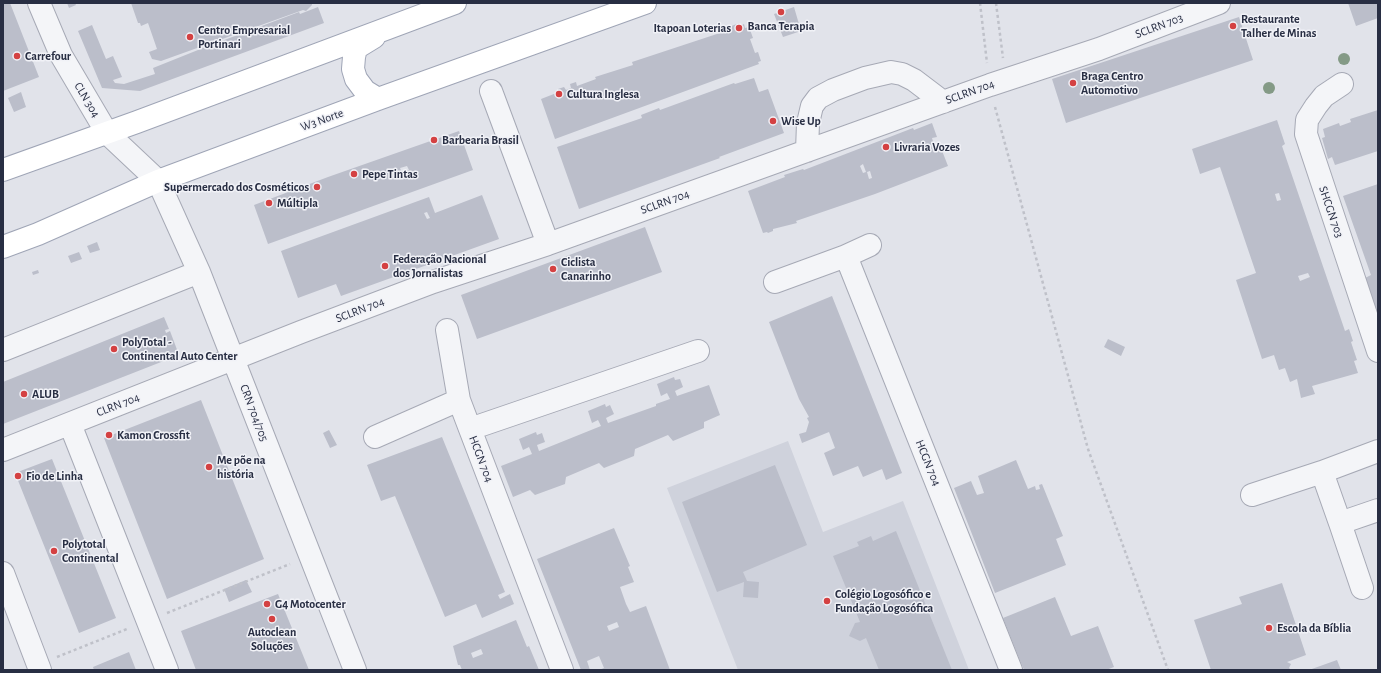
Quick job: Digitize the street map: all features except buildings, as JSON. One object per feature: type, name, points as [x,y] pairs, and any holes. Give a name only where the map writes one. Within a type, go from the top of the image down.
[{"type":"main road","points":[[3,170],[107,133],[455,3]]},
{"type":"main road","name":"W3 Norte","points":[[3,247],[38,234],[158,181],[378,99],[645,3]]},
{"type":"main road","points":[[378,99],[365,91],[356,79],[353,69],[356,48],[364,42],[421,16]]},
{"type":"street","name":"CLN 304","points":[[39,3],[61,55],[107,133],[158,181]]},
{"type":"street","name":"SCLRN 703","points":[[1099,49],[1219,3]]},
{"type":"street","name":"SCLRN 704","points":[[233,360],[433,282],[548,244],[943,102],[1099,49]]},
{"type":"street","points":[[808,151],[808,123],[812,106],[818,98],[833,90],[865,78],[891,72],[902,74],[914,80],[943,102]]},
{"type":"street","name":"SHCGN 703","points":[[1342,84],[1324,96],[1316,106],[1307,120],[1306,134],[1378,351]]},
{"type":"street","points":[[490,91],[548,244]]},
{"type":"street","name":"CRN 704/705","points":[[158,181],[199,272],[355,670]]},
{"type":"street","points":[[775,282],[846,256],[870,245]]},
{"type":"street","name":"HCGN 704","points":[[846,256],[1011,670]]},
{"type":"street","points":[[3,350],[199,272]]},
{"type":"street","points":[[447,330],[460,400],[470,429]]},
{"type":"street","name":"HCGN 704","points":[[562,670],[470,429],[698,351]]},
{"type":"street","name":"CLRN 704","points":[[3,450],[233,360]]},
{"type":"street","points":[[375,437],[460,400]]},
{"type":"street","points":[[70,424],[167,670]]},
{"type":"street","points":[[1252,495],[1322,472],[1378,451]]},
{"type":"street","points":[[1322,472],[1362,588]]},
{"type":"street","points":[[1340,523],[1378,510]]},
{"type":"street","points":[[3,572],[39,667]]},
{"type":"path","points":[[980,3],[998,83],[1088,449],[1168,670]]},
{"type":"path","points":[[996,3],[998,83]]},
{"type":"path","points":[[39,667],[148,621],[310,556]]},
{"type":"shaded area","name":"Colégio Logosófico e Fundação Logosófica","points":[[788,441],[823,532],[903,501],[969,670],[738,670],[667,488]]},
{"type":"place","name":"Banca Terapia","points":[[781,12]]},
{"type":"place","name":"Restaurante Talher de Minas","points":[[1233,26]]},
{"type":"place","name":"Itapoan Loterias","points":[[739,28]]},
{"type":"place","name":"Centro Empresarial Portinari","points":[[190,37]]},
{"type":"place","name":"Carrefour","points":[[17,56]]},
{"type":"place","name":"Braga Centro Automotivo","points":[[1073,83]]},
{"type":"place","name":"Cultura Inglesa","points":[[559,94]]},
{"type":"place","name":"Wise Up","points":[[773,121]]},
{"type":"place","name":"Barbearia Brasil","points":[[434,140]]},
{"type":"place","name":"Livraria Vozes","points":[[886,147]]},
{"type":"place","name":"Pepe Tintas","points":[[354,174]]},
{"type":"place","name":"Supermercado dos Cosméticos","points":[[317,187]]},
{"type":"place","name":"Múltipla","points":[[269,203]]},
{"type":"place","name":"Federação Nacional dos Jornalistas","points":[[385,266]]},
{"type":"place","name":"Ciclista Canarinho","points":[[553,269]]},
{"type":"place","name":"PolyTotal - Continental Auto Center","points":[[114,349]]},
{"type":"place","name":"ALUB","points":[[24,394]]},
{"type":"place","name":"Kamon Crossfit","points":[[109,435]]},
{"type":"place","name":"Me põe na história","points":[[209,467]]},
{"type":"place","name":"Fio de Linha","points":[[18,476]]},
{"type":"place","name":"Polytotal Continental","points":[[54,551]]},
{"type":"place","name":"Colégio Logosófico e Fundação Logosófica","points":[[827,601]]},
{"type":"place","name":"G4 Motocenter","points":[[267,604]]},
{"type":"place","name":"Autoclean Soluções","points":[[272,619]]},
{"type":"place","name":"Escola da Bíblia","points":[[1269,628]]}]
